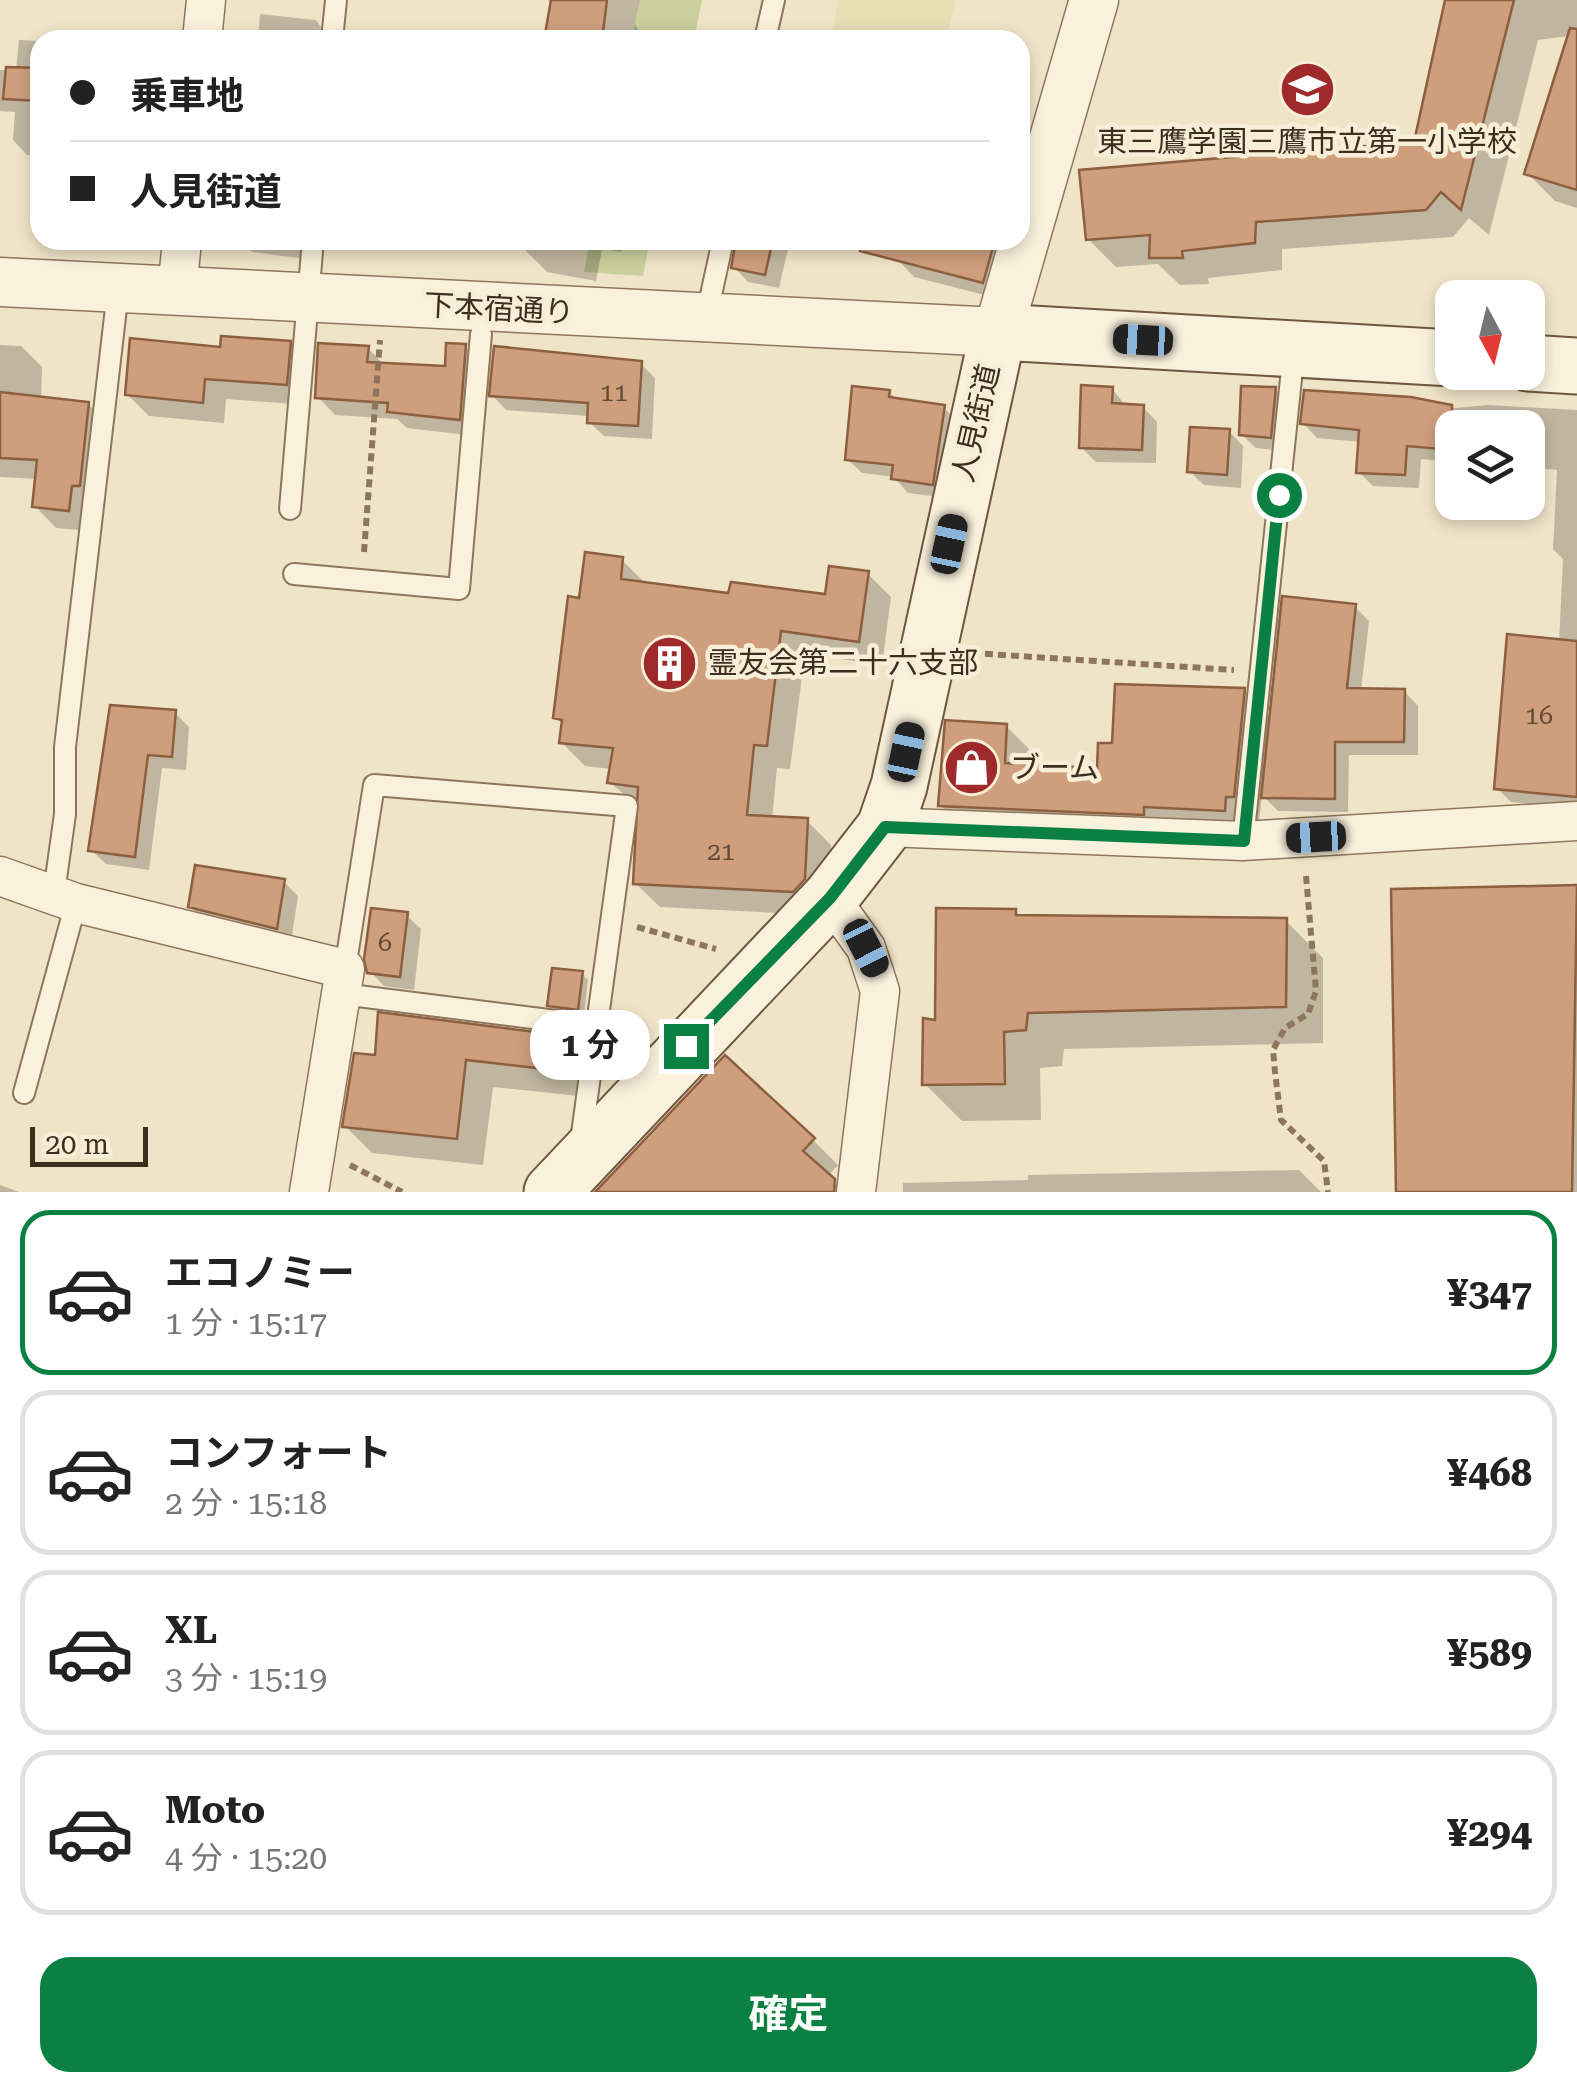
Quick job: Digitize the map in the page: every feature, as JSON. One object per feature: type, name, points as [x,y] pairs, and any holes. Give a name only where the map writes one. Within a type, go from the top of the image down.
[{"type":"main road","name":"人見街道","points":[[565,1177],[830,898],[885,827],[899,786],[998,332],[1435,357]]},
{"type":"main road","points":[[1545,364],[1577,366]]},
{"type":"street","points":[[203,30],[206,0]]},
{"type":"street","points":[[1030,221],[1094,0]]},
{"type":"street","points":[[177,292],[181,250]]},
{"type":"street","points":[[998,332],[1022,250]]},
{"type":"street","name":"下本宿通り","points":[[0,282],[308,298],[482,321],[706,320],[998,332]]},
{"type":"street","points":[[885,827],[1244,841],[1577,821]]},
{"type":"street","points":[[0,876],[344,982],[309,1192]]},
{"type":"street","points":[[830,898],[876,966],[880,991],[856,1192]]},
{"type":"lane","points":[[333,30],[336,0]]},
{"type":"lane","points":[[767,30],[774,0]]},
{"type":"lane","points":[[290,509],[313,250]]},
{"type":"lane","points":[[706,320],[721,250]]},
{"type":"lane","points":[[24,1093],[65,898],[65,747],[118,291]]},
{"type":"lane","points":[[294,574],[459,590],[482,321]]},
{"type":"lane","points":[[1244,841],[1294,348]]},
{"type":"lane","points":[[565,1177],[596,1026],[626,806],[374,785],[344,982],[596,1026]]},
{"type":"path","points":[[362,580],[381,329]]},
{"type":"path","points":[[926,650],[1260,672]]},
{"type":"path","points":[[1304,856],[1316,991],[1308,1014],[1285,1028],[1273,1050],[1281,1120],[1324,1162],[1328,1192]]},
{"type":"path","points":[[612,920],[765,963]]},
{"type":"path","points":[[317,1148],[402,1192]]},
{"type":"shaded area","points":[[839,0],[956,0],[948,30],[832,30]]},
{"type":"green space","points":[[640,0],[702,0],[696,30],[634,30]]},
{"type":"green space","points":[[588,250],[648,250],[643,276],[584,272]]},
{"type":"building","points":[[551,0],[607,0],[603,30],[546,30]]},
{"type":"building","points":[[1445,0],[1514,0],[1461,210],[1441,192],[1426,210],[1256,222],[1255,243],[1182,251],[1183,258],[1149,258],[1150,235],[1086,240],[1079,170],[1414,142]]},
{"type":"building","points":[[1570,28],[1577,29],[1577,190],[1524,174]]},
{"type":"building","points":[[6,67],[30,68],[30,100],[3,99]]},
{"type":"building","points":[[734,250],[771,250],[765,275],[731,268]]},
{"type":"building","points":[[860,250],[992,250],[983,283]]},
{"type":"building","points":[[221,336],[291,341],[287,385],[205,379],[203,403],[125,395],[130,338],[220,347]]},
{"type":"building","points":[[318,343],[369,346],[367,362],[445,366],[446,343],[466,344],[460,420],[387,412],[388,403],[315,398]]},
{"type":"building","points":[[494,346],[642,361],[638,426],[587,423],[588,403],[489,396]]},
{"type":"building","points":[[1081,385],[1113,387],[1112,403],[1144,405],[1142,450],[1079,448]]},
{"type":"building","points":[[852,386],[890,390],[889,397],[945,405],[933,485],[891,479],[893,465],[845,460]]},
{"type":"building","points":[[1241,386],[1276,387],[1271,438],[1239,435]]},
{"type":"building","points":[[1304,390],[1411,397],[1452,405],[1452,410],[1435,410],[1435,448],[1407,446],[1405,475],[1356,473],[1359,430],[1300,424]]},
{"type":"building","points":[[0,392],[89,402],[80,486],[72,486],[69,511],[32,507],[37,460],[0,458]]},
{"type":"building","points":[[1190,427],[1230,429],[1227,475],[1187,472]]},
{"type":"building","name":"霊友会第二十六支部","points":[[585,552],[623,557],[621,579],[728,593],[731,582],[825,594],[829,566],[869,571],[859,642],[781,631],[767,746],[754,745],[747,815],[808,818],[805,879],[793,892],[633,884],[638,787],[607,783],[613,748],[559,743],[562,720],[553,718],[568,596],[579,598]]},
{"type":"building","points":[[1282,596],[1356,604],[1347,688],[1405,689],[1404,742],[1335,742],[1335,799],[1261,798]]},
{"type":"building","points":[[1507,634],[1577,641],[1577,797],[1494,789]]},
{"type":"building","points":[[1115,684],[1245,688],[1234,797],[1226,797],[1225,811],[1144,807],[1144,815],[938,806],[945,720],[1007,724],[1005,763],[1097,768],[1098,743],[1112,743]]},
{"type":"building","points":[[110,705],[176,710],[172,757],[148,755],[135,857],[88,851]]},
{"type":"building","points":[[195,865],[285,879],[277,929],[188,907]]},
{"type":"building","points":[[1577,885],[1572,1192],[1396,1192],[1391,889]]},
{"type":"building","points":[[371,908],[408,912],[400,977],[367,973],[364,959]]},
{"type":"building","points":[[936,908],[1016,909],[1016,915],[1287,918],[1286,1007],[1028,1013],[1026,1030],[1004,1032],[1005,1084],[922,1085],[923,1018],[935,1020]]},
{"type":"building","points":[[552,968],[583,971],[578,1010],[547,1006]]},
{"type":"building","points":[[378,1012],[575,1037],[571,1072],[466,1060],[457,1139],[342,1127],[354,1053],[375,1055]]},
{"type":"building","points":[[725,1055],[815,1138],[803,1151],[835,1179],[834,1192],[595,1192]]},
{"type":"place","name":"東三鷹学園三鷹市立第一小学校","points":[[1307,90]]},
{"type":"place","name":"霊友会第二十六支部","points":[[669,663]]},
{"type":"place","name":"ブーム","points":[[971,768]]},
{"type":"route","points":[[686,1046],[830,898],[885,827],[1244,841],[1279,495]]}]
